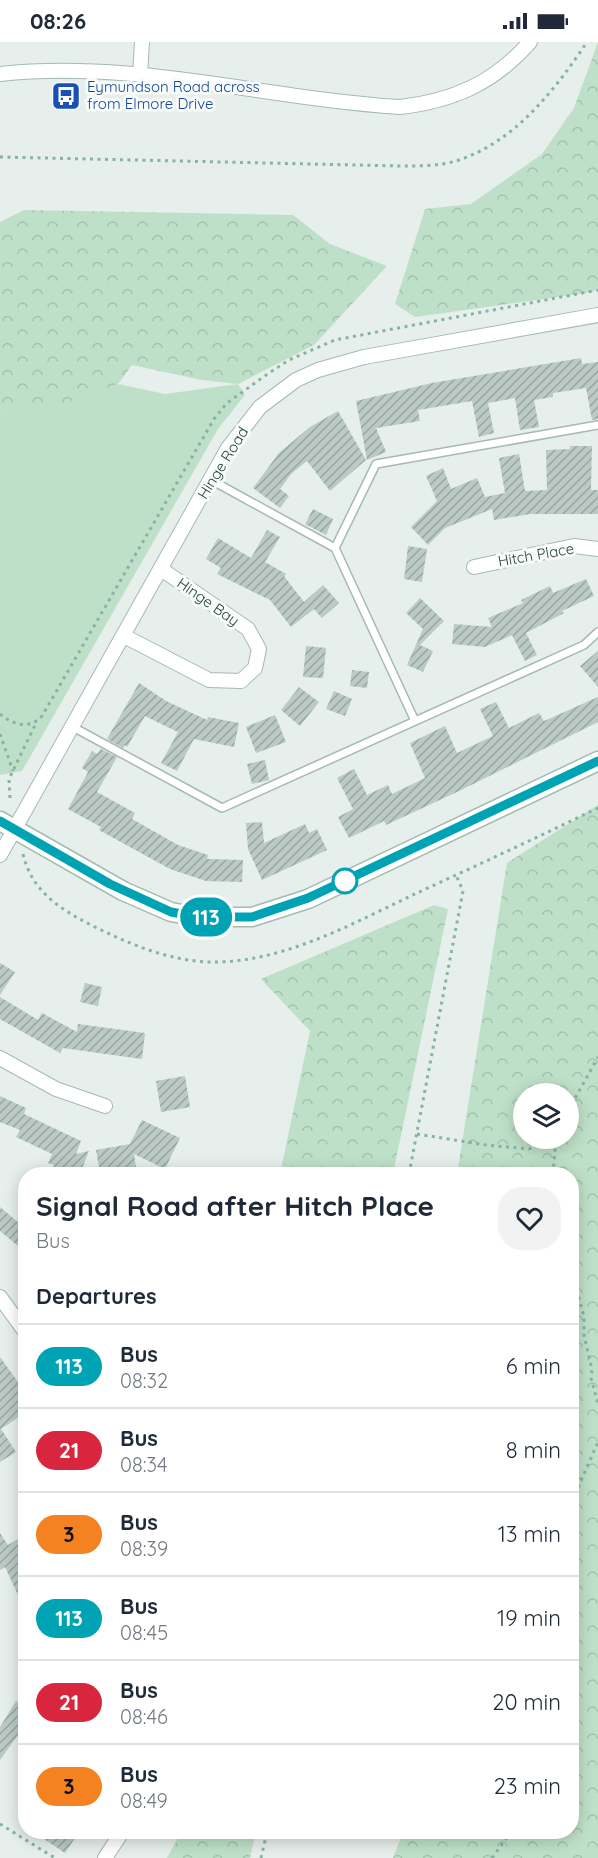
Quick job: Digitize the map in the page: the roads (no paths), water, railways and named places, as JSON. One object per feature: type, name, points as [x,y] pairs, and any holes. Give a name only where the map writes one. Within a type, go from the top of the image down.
[{"type":"street","points":[[140,75],[142,42]]},
{"type":"street","points":[[0,74],[60,70],[140,75],[400,107],[429,104],[462,94],[489,80],[514,61],[530,42]]},
{"type":"street","name":"Hinge Road","points":[[0,855],[7,826],[73,727],[228,448],[260,407],[296,380],[318,370],[364,357],[598,315]]},
{"type":"street","name":"Hitch Place","points":[[474,567],[557,548],[574,546],[598,549]]},
{"type":"street","name":"Hinge Bay","points":[[124,636],[209,680],[241,681],[255,668],[259,649],[248,629],[161,569]]},
{"type":"street","points":[[7,826],[115,886],[171,912],[199,917],[252,917],[308,898],[598,761]]},
{"type":"street","points":[[0,1058],[56,1089],[105,1106]]},
{"type":"street","points":[[0,1297],[18,1322]]},
{"type":"street","points":[[105,1858],[117,1839]]},
{"type":"lane","points":[[335,548],[376,464],[598,425]]},
{"type":"lane","points":[[210,480],[335,548],[415,721]]},
{"type":"lane","points":[[73,727],[222,808],[584,645],[598,632]]},
{"type":"place","name":"Eymundson Road across from Elmore Drive","points":[[66,96]]}]
